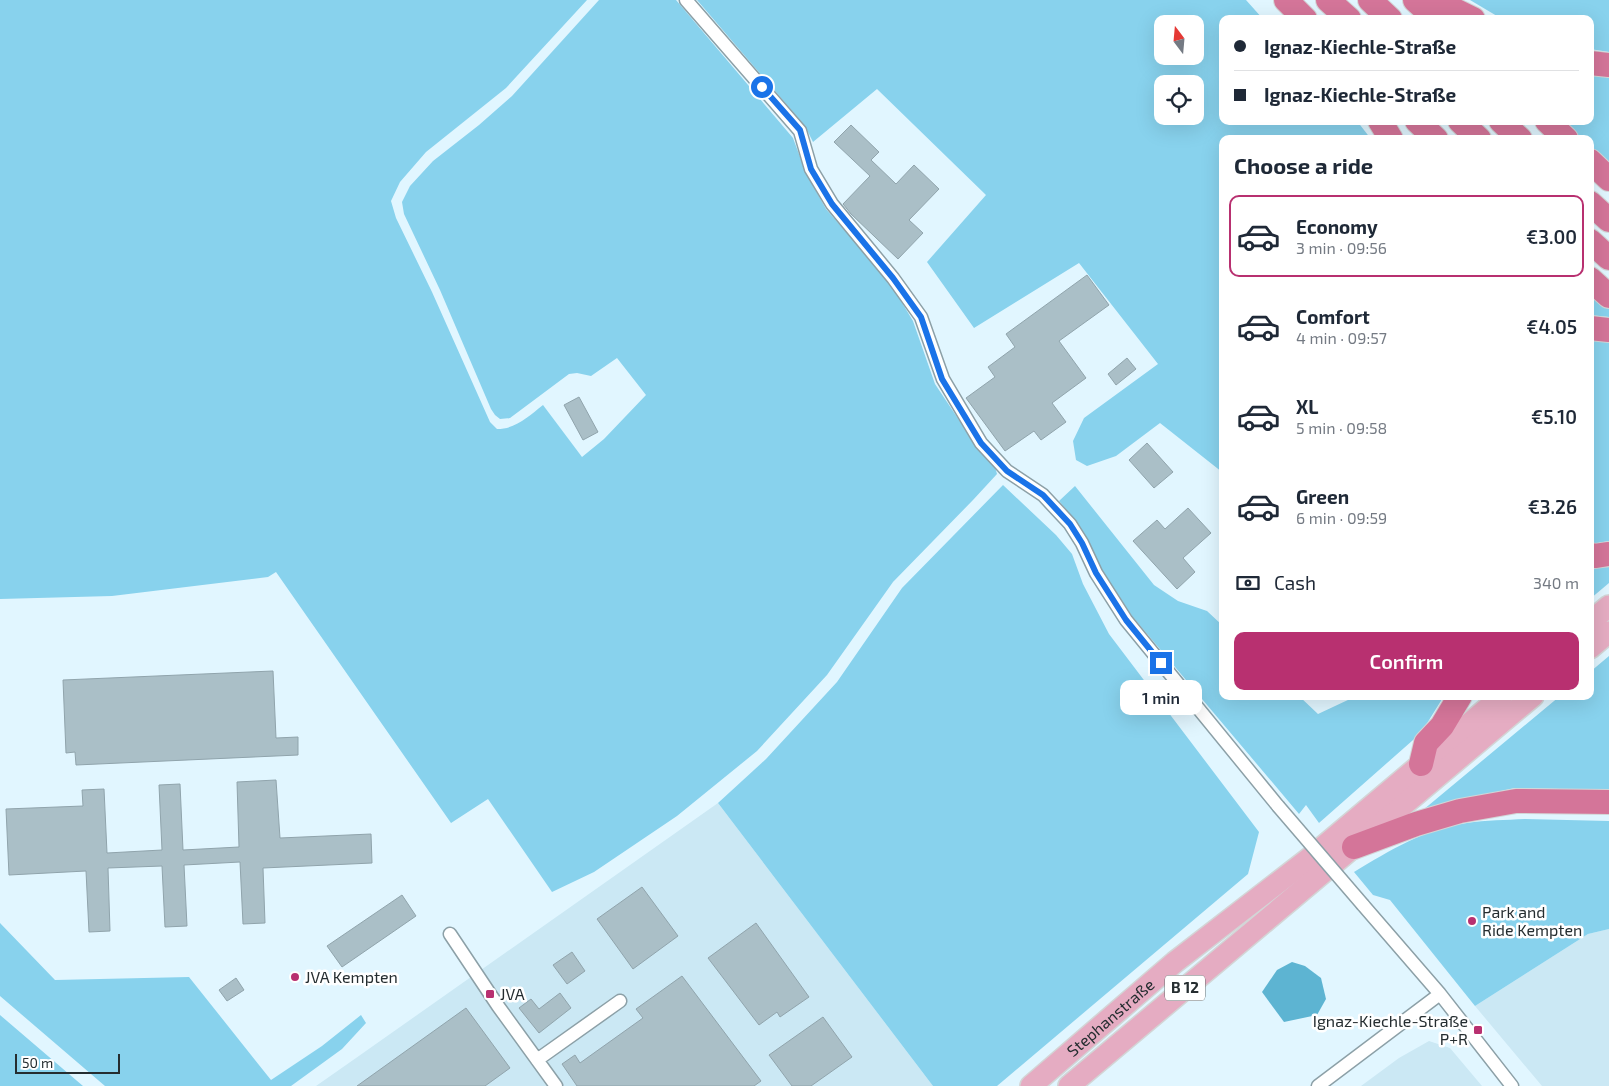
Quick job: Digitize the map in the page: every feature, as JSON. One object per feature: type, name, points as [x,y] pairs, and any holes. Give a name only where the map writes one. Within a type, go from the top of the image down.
[{"type":"highway","points":[[1286,0],[1302,15]]},
{"type":"highway","points":[[1328,0],[1345,15]]},
{"type":"highway","points":[[1370,0],[1386,15]]},
{"type":"highway","points":[[1415,0],[1432,15]]},
{"type":"highway","points":[[1434,0],[1465,15]]},
{"type":"highway","points":[[1594,63],[1609,65]]},
{"type":"highway","points":[[1421,125],[1432,135]]},
{"type":"highway","points":[[1464,125],[1475,135]]},
{"type":"highway","points":[[1505,125],[1516,135]]},
{"type":"highway","points":[[1551,125],[1562,135]]},
{"type":"highway","points":[[1594,165],[1609,179]]},
{"type":"highway","points":[[1594,207],[1609,220]]},
{"type":"highway","points":[[1594,245],[1609,258]]},
{"type":"highway","points":[[1594,283],[1609,296]]},
{"type":"highway","points":[[1594,328],[1609,330]]},
{"type":"highway","points":[[1594,556],[1609,554]]},
{"type":"highway","points":[[1421,764],[1426,743],[1442,726],[1458,700]]},
{"type":"highway","points":[[1354,847],[1416,824],[1460,811],[1516,801],[1609,802]]},
{"type":"main road","points":[[1594,619],[1609,606]]},
{"type":"main road","points":[[1594,645],[1609,632]]},
{"type":"main road","name":"B 12","points":[[1421,764],[1497,700]]},
{"type":"main road","name":"B 12","points":[[1354,847],[1528,700]]},
{"type":"main road","name":"Stephanstraße","points":[[1031,1086],[1176,962],[1311,858],[1421,764]]},
{"type":"main road","name":"Stephanstraße","points":[[1078,1082],[1354,847]]},
{"type":"street","points":[[686,0],[800,130],[811,169],[832,204],[893,278],[921,317],[942,379],[981,443],[1007,471],[1043,495],[1070,524],[1082,543],[1096,573],[1126,620],[1278,806],[1440,994],[1512,1086]]},
{"type":"street","points":[[450,934],[498,1006],[556,1086]]},
{"type":"street","points":[[1318,1086],[1440,994]]},
{"type":"street","points":[[537,1060],[620,1000]]},
{"type":"shaded area","points":[[0,0],[587,0],[506,88],[426,152],[400,182],[391,201],[396,218],[432,292],[490,422],[497,429],[510,427],[522,421],[543,405],[582,457],[604,439],[646,395],[617,358],[591,376],[577,373],[569,374],[510,418],[500,419],[491,409],[440,290],[404,214],[402,202],[410,186],[433,161],[512,96],[599,0],[676,0],[793,138],[806,173],[826,209],[889,281],[913,321],[935,384],[977,447],[995,467],[997,474],[893,582],[827,675],[757,751],[677,816],[594,872],[552,892],[488,799],[451,823],[276,572],[268,577],[112,596],[0,599]]},
{"type":"shaded area","points":[[697,0],[1246,0],[1259,15],[1219,15],[1219,125],[1360,125],[1368,135],[1219,135],[1219,470],[1160,423],[1116,456],[1087,466],[1076,460],[1073,441],[1084,418],[1158,364],[1079,263],[974,328],[927,262],[986,195],[877,89],[813,142],[805,126]]},
{"type":"shaded area","points":[[1470,0],[1609,0],[1609,52],[1594,50],[1594,15],[1495,15]]},
{"type":"shaded area","points":[[1594,73],[1609,75],[1609,164],[1594,151],[1594,135],[1577,135],[1566,125],[1594,125]]},
{"type":"shaded area","points":[[1594,295],[1609,308],[1609,317],[1594,315]]},
{"type":"shaded area","points":[[1594,341],[1609,341],[1609,541],[1594,544]]},
{"type":"shaded area","points":[[1003,485],[1056,535],[1072,554],[1083,584],[1109,634],[1259,832],[1248,874],[997,1086],[933,1086],[718,803],[766,759],[837,682],[902,588]]},
{"type":"shaded area","points":[[1075,486],[1154,585],[1178,601],[1207,611],[1219,622],[1219,700],[1303,700],[1318,714],[1348,700],[1442,700],[1421,733],[1319,823],[1306,805],[1299,814],[1132,616],[1102,570],[1075,520],[1059,501]]},
{"type":"shaded area","points":[[1609,564],[1609,583],[1594,596],[1594,565]]},
{"type":"shaded area","points":[[1609,656],[1609,790],[1515,788],[1423,810],[1555,700],[1594,700],[1594,669]]},
{"type":"shaded area","points":[[718,803],[933,1086],[316,1086],[356,1058]]},
{"type":"shaded area","points":[[1525,819],[1609,821],[1609,929],[1588,934],[1475,1006],[1390,900],[1373,895],[1354,872],[1408,841],[1437,830],[1474,822]]},
{"type":"shaded area","points":[[0,923],[55,980],[189,977],[271,1080],[322,1046],[361,1015],[366,1023],[342,1049],[291,1086],[105,1086],[0,996]]},
{"type":"shaded area","points":[[1609,929],[1609,1086],[1542,1086],[1475,1006],[1588,934]]},
{"type":"shaded area","points":[[1292,962],[1305,966],[1321,978],[1326,999],[1317,1015],[1284,1022],[1262,992],[1277,970]]},
{"type":"shaded area","points":[[0,1015],[83,1086],[0,1086]]},
{"type":"shaded area","points":[[1429,1041],[1450,1048],[1482,1086],[1361,1086],[1399,1058]]},
{"type":"building","points":[[851,125],[879,152],[871,160],[896,184],[914,165],[939,189],[909,220],[923,233],[898,259],[843,204],[870,176],[834,142]]},
{"type":"building","points":[[1087,275],[1109,305],[1059,341],[1086,378],[1052,403],[1066,422],[1041,440],[1034,431],[1005,451],[966,398],[995,377],[988,367],[1015,347],[1006,334]]},
{"type":"building","points":[[1127,358],[1136,369],[1116,385],[1108,374]]},
{"type":"building","points":[[579,397],[598,432],[583,440],[564,405]]},
{"type":"building","points":[[1147,443],[1173,472],[1154,488],[1129,460]]},
{"type":"building","points":[[1188,508],[1211,533],[1183,558],[1195,572],[1177,589],[1133,541],[1157,520],[1165,529]]},
{"type":"building","points":[[273,671],[276,738],[298,737],[298,755],[76,765],[75,752],[66,753],[63,680]]},
{"type":"building","points":[[276,780],[280,838],[371,834],[372,863],[263,868],[265,923],[243,924],[240,862],[184,865],[187,926],[165,927],[162,866],[108,868],[110,931],[89,932],[86,871],[9,875],[6,809],[83,806],[82,790],[104,789],[107,853],[162,850],[159,785],[180,784],[183,850],[239,847],[237,782]]},
{"type":"building","points":[[642,887],[678,936],[633,969],[597,919]]},
{"type":"building","points":[[402,895],[416,916],[342,967],[327,946]]},
{"type":"building","points":[[756,923],[809,997],[780,1017],[777,1012],[759,1025],[708,958]]},
{"type":"building","points":[[572,952],[585,971],[567,984],[553,965]]},
{"type":"building","points":[[682,976],[761,1081],[754,1086],[577,1086],[562,1064],[575,1055],[580,1063],[643,1018],[636,1009]]},
{"type":"building","points":[[236,978],[244,990],[227,1001],[219,990]]},
{"type":"building","points":[[560,993],[571,1008],[539,1033],[519,1008],[531,999],[539,1009]]},
{"type":"building","points":[[466,1008],[510,1068],[485,1086],[357,1086]]},
{"type":"building","points":[[823,1017],[852,1057],[811,1086],[792,1086],[769,1055]]},
{"type":"place","name":"Park and Ride Kempten","points":[[1472,921]]},
{"type":"place","name":"JVA Kempten","points":[[295,977]]},
{"type":"place","name":"JVA","points":[[490,994]]},
{"type":"place","name":"Ignaz-Kiechle-Straße P+R","points":[[1478,1030]]},
{"type":"route","points":[[762,87],[800,130],[811,169],[832,204],[893,278],[921,317],[942,379],[981,443],[1007,471],[1043,495],[1070,524],[1082,543],[1096,573],[1126,620],[1161,663]]}]
